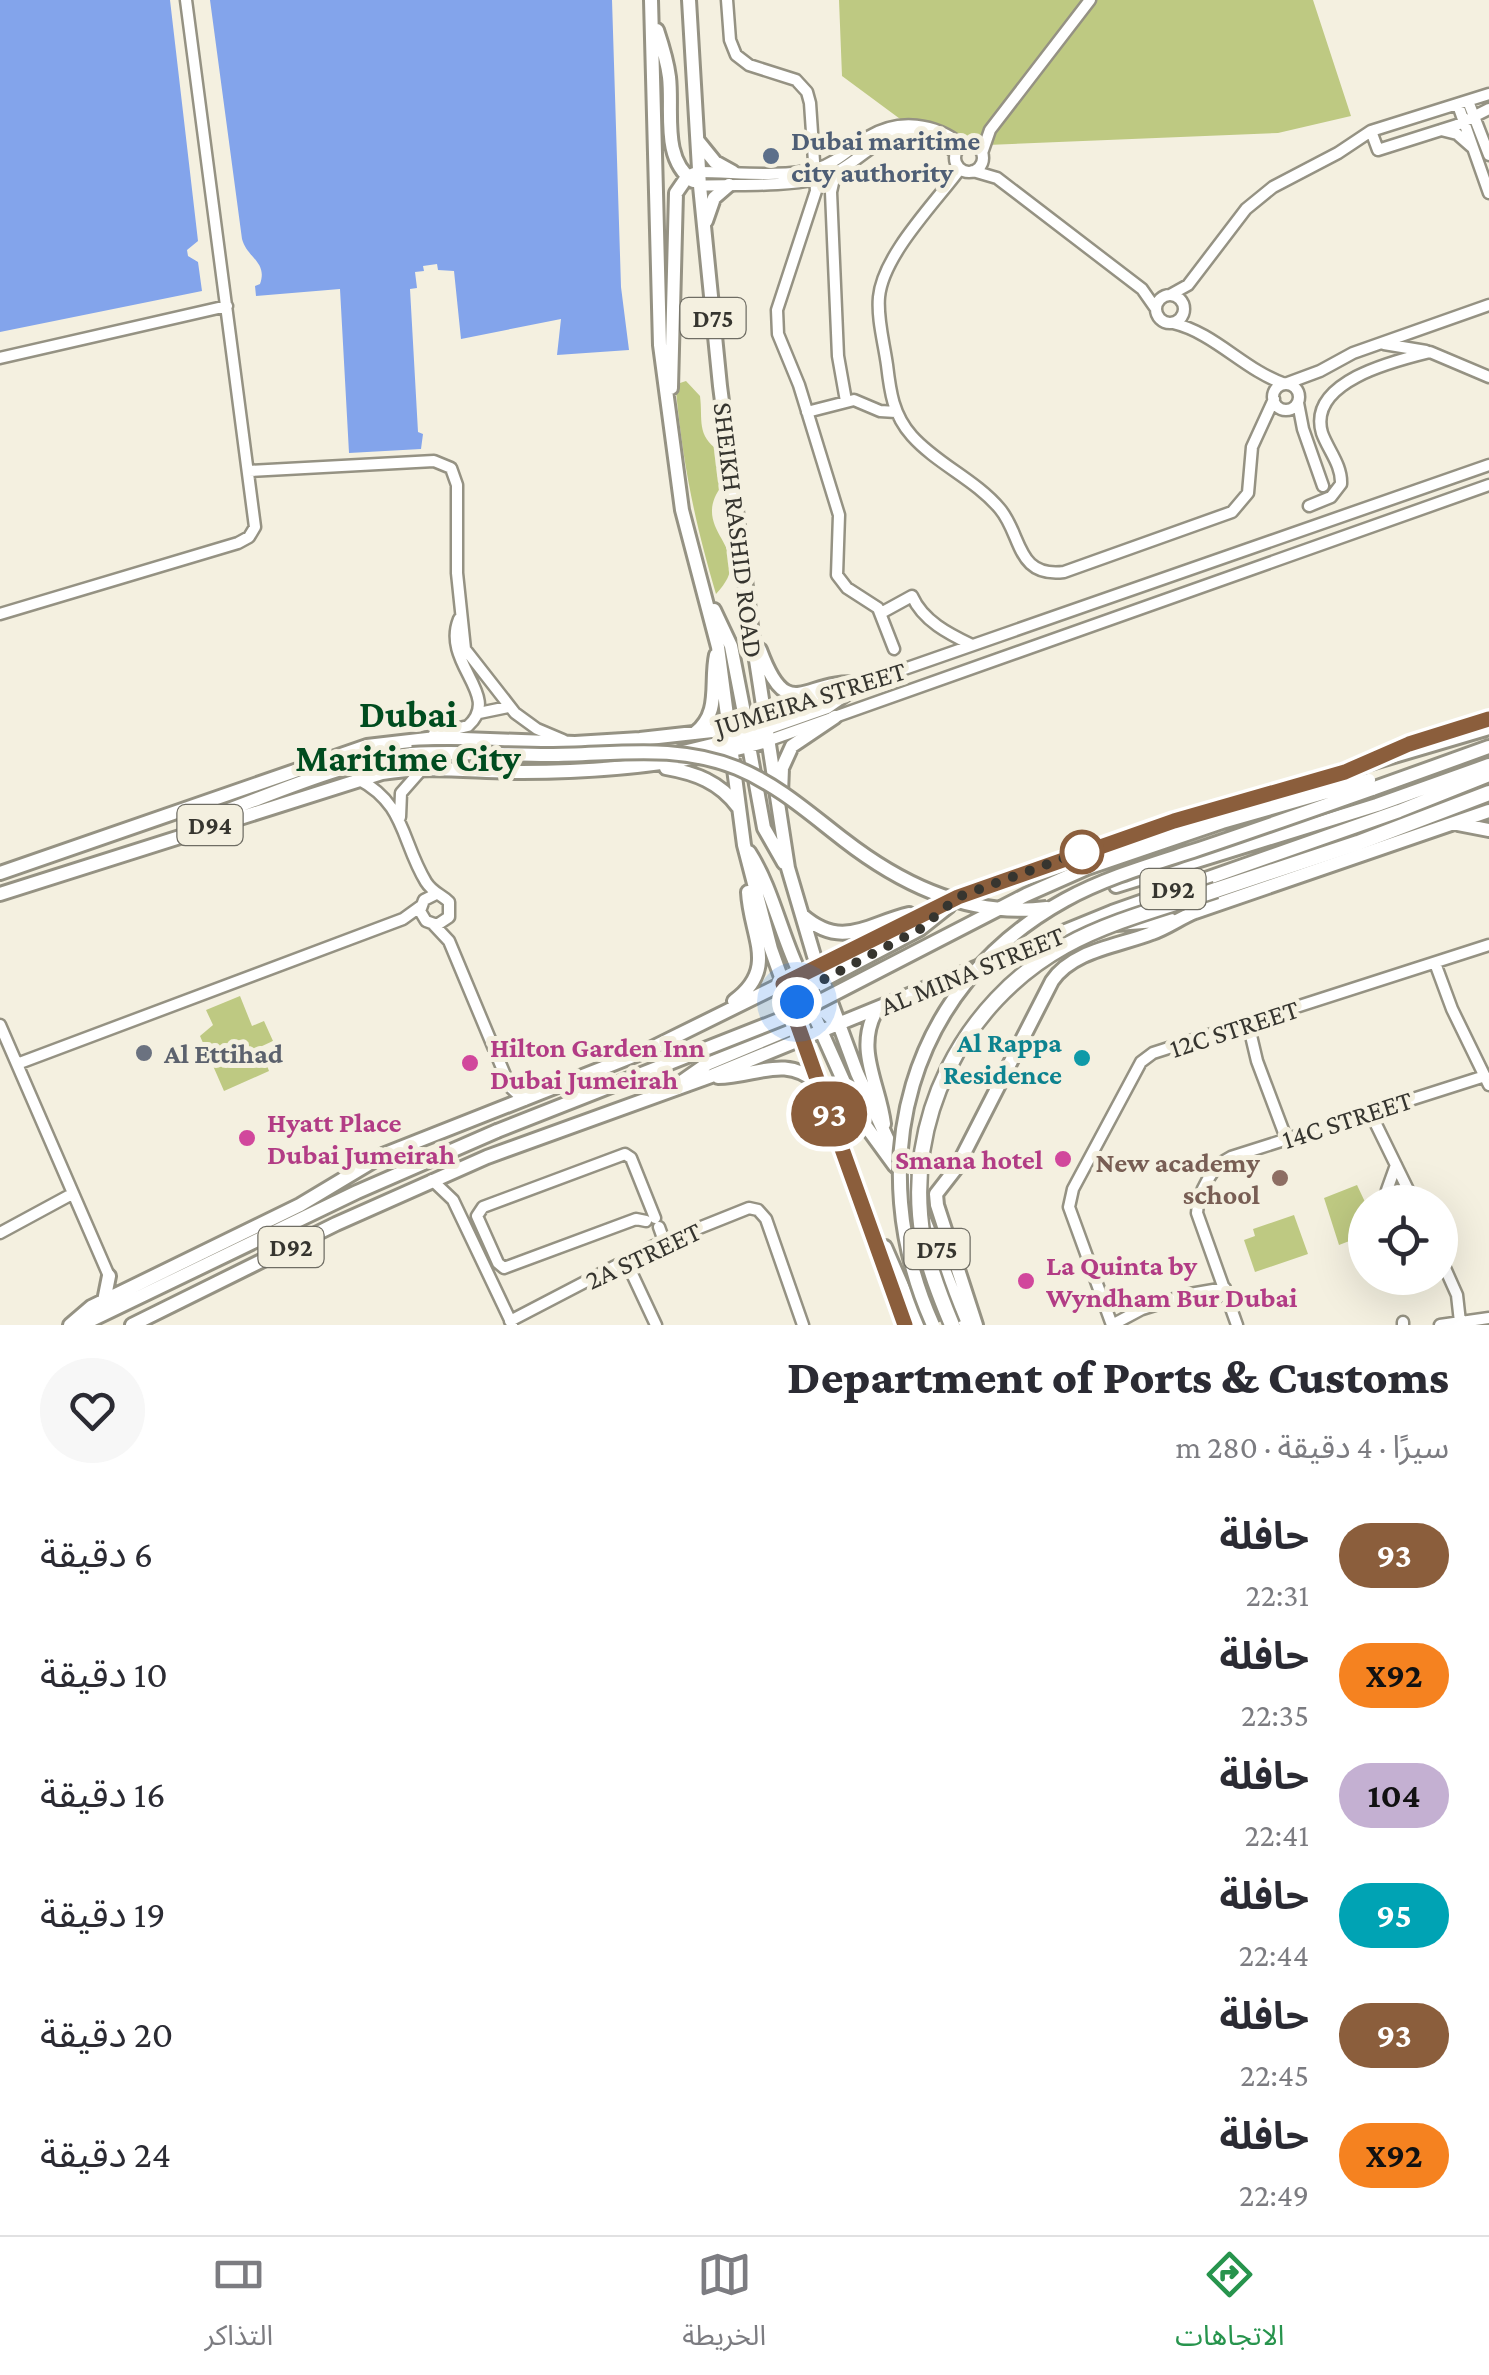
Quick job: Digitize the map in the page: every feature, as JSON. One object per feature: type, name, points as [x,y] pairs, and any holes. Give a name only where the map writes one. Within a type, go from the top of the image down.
[{"type":"highway","points":[[952,1325],[929,1265],[920,1218],[919,1184],[927,1125],[936,1095],[958,1050],[998,998],[1050,955],[1099,930],[1489,796]]},
{"type":"main road","name":"SHEIKH RASHID ROAD","points":[[689,0],[695,178],[705,233],[725,432],[752,634],[748,735],[738,808],[749,872],[783,984]]},
{"type":"main road","name":"SHEIKH RASHID ROAD","points":[[651,7],[660,334],[682,510],[718,647],[778,816],[788,868],[822,979],[966,1325]]},
{"type":"main road","points":[[651,7],[669,77],[672,151],[695,178],[676,193],[674,353],[668,412]]},
{"type":"main road","points":[[696,138],[731,178],[714,198],[705,233]]},
{"type":"main road","points":[[706,600],[728,636],[764,828],[776,854],[788,868]]},
{"type":"main road","points":[[752,634],[770,677],[785,691],[801,694],[838,684],[860,684]]},
{"type":"main road","points":[[694,734],[707,722],[712,709],[712,677],[718,647]]},
{"type":"main road","points":[[643,766],[748,735],[827,706],[860,684]]},
{"type":"main road","points":[[778,816],[782,768],[788,752],[801,737],[835,716]]},
{"type":"main road","points":[[1372,763],[1409,744],[1489,719]]},
{"type":"main road","name":"D92","points":[[70,1325],[104,1301],[315,1197],[372,1160],[636,1055],[800,975],[822,979],[926,912],[958,897],[1159,826],[1489,728]]},
{"type":"main road","name":"JUMEIRA STREET","points":[[0,874],[350,750],[453,738],[575,743],[694,734],[748,735]]},
{"type":"main road","points":[[81,1325],[391,1176],[799,1012],[1088,868],[1222,822],[1370,785],[1489,747]]},
{"type":"main road","points":[[141,848],[170,832],[328,772],[378,759],[412,754],[570,755],[630,750],[693,755],[734,767],[776,787],[857,850],[905,880],[943,897],[996,908],[1051,907],[1377,805],[1489,765]]},
{"type":"main road","points":[[643,766],[701,776],[725,791],[738,808]]},
{"type":"main road","name":"D94","points":[[0,894],[357,779],[423,768],[537,772],[643,766]]},
{"type":"main road","name":"AL MINA STREET","points":[[132,1325],[451,1172],[711,1076],[800,1033],[822,1031],[1197,880],[1399,812],[1489,775]]},
{"type":"main road","points":[[932,1325],[912,1272],[902,1225],[898,1189],[901,1136],[924,1052],[971,977],[1022,928],[1084,890],[1370,785]]},
{"type":"main road","points":[[976,1325],[936,1205],[937,1190],[956,1167],[1058,973],[1074,960],[1160,930],[1181,918],[1489,811]]},
{"type":"main road","points":[[1450,824],[1489,830]]},
{"type":"main road","points":[[744,845],[770,890],[800,975],[800,999]]},
{"type":"main road","points":[[699,1026],[744,994],[758,970],[759,946],[748,898],[749,872]]},
{"type":"main road","points":[[800,999],[822,979],[920,929],[958,897]]},
{"type":"main road","points":[[801,913],[822,928],[847,934],[926,912]]},
{"type":"main road","points":[[1089,922],[1142,924],[1181,918]]},
{"type":"main road","points":[[822,979],[817,1011],[822,1031],[866,1128],[904,1174]]},
{"type":"main road","points":[[783,984],[839,1024]]},
{"type":"main road","name":"D75","points":[[800,999],[800,1033],[905,1325]]},
{"type":"main road","points":[[877,1009],[866,1048],[885,1136]]},
{"type":"main road","points":[[672,1090],[707,1064],[800,1033],[817,1011]]},
{"type":"main road","points":[[711,1076],[785,1067],[804,1073],[819,1085]]},
{"type":"main road","points":[[259,1240],[280,1222],[340,1187],[372,1160]]},
{"type":"main road","points":[[864,1210],[886,1249],[918,1325]]},
{"type":"main road","points":[[104,1301],[109,1276],[129,1290]]},
{"type":"main road","points":[[153,1325],[168,1306]]},
{"type":"street","points":[[0,614],[244,541],[256,522],[186,0]]},
{"type":"street","points":[[727,0],[730,40],[736,55],[749,64],[796,80],[807,92],[817,174],[812,208],[776,316],[778,334],[794,371],[840,523],[837,575],[847,588],[873,603],[881,613],[894,649]]},
{"type":"street","points":[[1090,0],[990,130],[979,167],[966,170],[892,260],[881,284],[879,311],[896,412],[914,439],[1000,509],[1027,561],[1036,568],[1064,572],[1232,512],[1248,493],[1252,447],[1266,422],[1276,389],[1378,344],[1489,305]]},
{"type":"street","points":[[1156,309],[1159,300],[1188,285],[1258,196],[1371,131],[1489,94]]},
{"type":"street","points":[[1463,103],[1484,151],[1489,194]]},
{"type":"street","points":[[1371,131],[1378,150],[1489,109]]},
{"type":"street","points":[[817,174],[871,135],[896,126],[932,128],[961,147]]},
{"type":"street","points":[[1484,151],[1489,128]]},
{"type":"street","points":[[990,130],[961,147],[954,160],[966,170],[997,178]]},
{"type":"street","points":[[1440,130],[1457,134],[1484,151]]},
{"type":"street","points":[[695,178],[834,174],[875,142],[894,134],[927,136],[961,147],[978,146],[997,178],[1142,288],[1160,318],[1198,330],[1257,373],[1297,390],[1303,429],[1323,486]]},
{"type":"street","points":[[834,174],[831,192],[837,344],[846,401]]},
{"type":"street","points":[[1173,323],[1181,318],[1188,285]]},
{"type":"street","points":[[1142,288],[1178,298],[1198,330]]},
{"type":"street","points":[[0,358],[227,306]]},
{"type":"street","points":[[1378,344],[1430,352],[1489,377]]},
{"type":"street","points":[[1310,506],[1334,494],[1342,480],[1321,426],[1328,396],[1347,381],[1430,352]]},
{"type":"street","points":[[1266,422],[1299,401],[1320,371]]},
{"type":"street","points":[[1257,373],[1279,408],[1286,410],[1303,429]]},
{"type":"street","points":[[807,412],[846,401],[896,412]]},
{"type":"street","points":[[250,471],[434,461],[446,464],[458,485],[460,618],[467,654],[508,707],[537,729],[575,743]]},
{"type":"street","name":"JUMEIRA STREET","points":[[860,684],[1489,465]]},
{"type":"street","name":"JUMEIRA STREET","points":[[748,735],[835,716],[1489,486]]},
{"type":"street","points":[[881,613],[912,596],[944,630],[973,646]]},
{"type":"street","points":[[417,740],[465,728],[478,713],[479,696],[456,650],[460,618]]},
{"type":"street","points":[[478,713],[508,707]]},
{"type":"street","points":[[401,822],[401,794],[423,768]]},
{"type":"street","points":[[357,779],[382,794],[401,822],[422,874],[436,894],[449,902],[449,941]]},
{"type":"street","points":[[422,874],[425,912],[449,941],[510,1086],[524,1100]]},
{"type":"street","points":[[425,912],[436,894]]},
{"type":"street","points":[[18,1068],[403,919],[425,912],[448,919]]},
{"type":"street","name":"12C STREET","points":[[1111,1321],[1069,1213],[1074,1188],[1140,1062],[1153,1054],[1489,945]]},
{"type":"street","points":[[1432,964],[1485,1076]]},
{"type":"street","points":[[1245,1024],[1283,1139]]},
{"type":"street","points":[[0,1025],[109,1276]]},
{"type":"street","name":"14C STREET","points":[[1223,1282],[1198,1218],[1198,1203],[1214,1170],[1226,1159],[1485,1076]]},
{"type":"street","points":[[507,1106],[510,1086]]},
{"type":"street","points":[[1373,1111],[1406,1185]]},
{"type":"street","points":[[652,1224],[636,1219],[504,1268],[476,1216],[483,1207],[625,1154],[631,1158],[659,1243]]},
{"type":"street","points":[[1389,1185],[1396,1166]]},
{"type":"street","points":[[451,1172],[452,1200]]},
{"type":"street","points":[[432,1180],[452,1200],[510,1320]]},
{"type":"street","points":[[0,1233],[74,1197]]},
{"type":"street","name":"2A STREET","points":[[510,1320],[659,1243],[745,1209],[756,1213],[768,1232],[804,1325]]},
{"type":"street","points":[[626,1261],[656,1325]]},
{"type":"street","points":[[1111,1321],[1223,1282],[1236,1325]]},
{"type":"street","points":[[1458,1293],[1463,1300],[1464,1321]]},
{"type":"street","points":[[1440,1325],[1489,1318]]},
{"type":"green space","points":[[839,0],[1313,0],[1351,116],[1278,133],[938,147],[842,76]]},
{"type":"green space","points":[[686,381],[700,396],[704,433],[719,451],[723,484],[712,515],[731,564],[728,578],[716,594],[682,444],[676,391]]},
{"type":"green space","points":[[240,996],[252,1026],[264,1021],[273,1041],[260,1047],[269,1071],[224,1091],[200,1036],[213,1025],[206,1010]]},
{"type":"green space","points":[[1348,1189],[1348,1242],[1339,1245],[1324,1198]]},
{"type":"green space","points":[[1294,1215],[1308,1254],[1255,1272],[1244,1240],[1255,1236],[1253,1229]]},
{"type":"water","points":[[0,0],[170,0],[198,241],[187,250],[188,256],[198,262],[202,291],[0,332]]},
{"type":"water","points":[[210,0],[612,0],[621,287],[629,350],[557,355],[561,319],[461,339],[454,271],[438,270],[437,264],[423,266],[424,271],[415,272],[417,288],[410,289],[418,432],[423,434],[421,449],[349,453],[340,289],[256,296],[261,270],[242,239]]},
{"type":"bus line","name":"93","points":[[905,1325],[783,984],[958,897],[1174,821],[1372,763],[1409,744],[1489,719]]},
{"type":"place","name":"Dubai maritime city authority","points":[[771,156]]},
{"type":"place","name":"Al Ettihad","points":[[144,1053]]},
{"type":"place","name":"Al Rappa Residence","points":[[1082,1058]]},
{"type":"place","name":"Hilton Garden Inn Dubai Jumeirah","points":[[470,1063]]},
{"type":"place","name":"Hyatt Place Dubai Jumeirah","points":[[247,1138]]},
{"type":"place","name":"Smana hotel","points":[[1063,1159]]},
{"type":"place","name":"New academy school","points":[[1280,1178]]},
{"type":"place","name":"La Quinta by Wyndham Bur Dubai","points":[[1026,1281]]},
{"type":"district","name":"Dubai Maritime City","points":[[408,736]]},
{"type":"route","points":[[797,1002],[817,983],[920,929],[958,897],[1086,850],[1082,852]]}]
